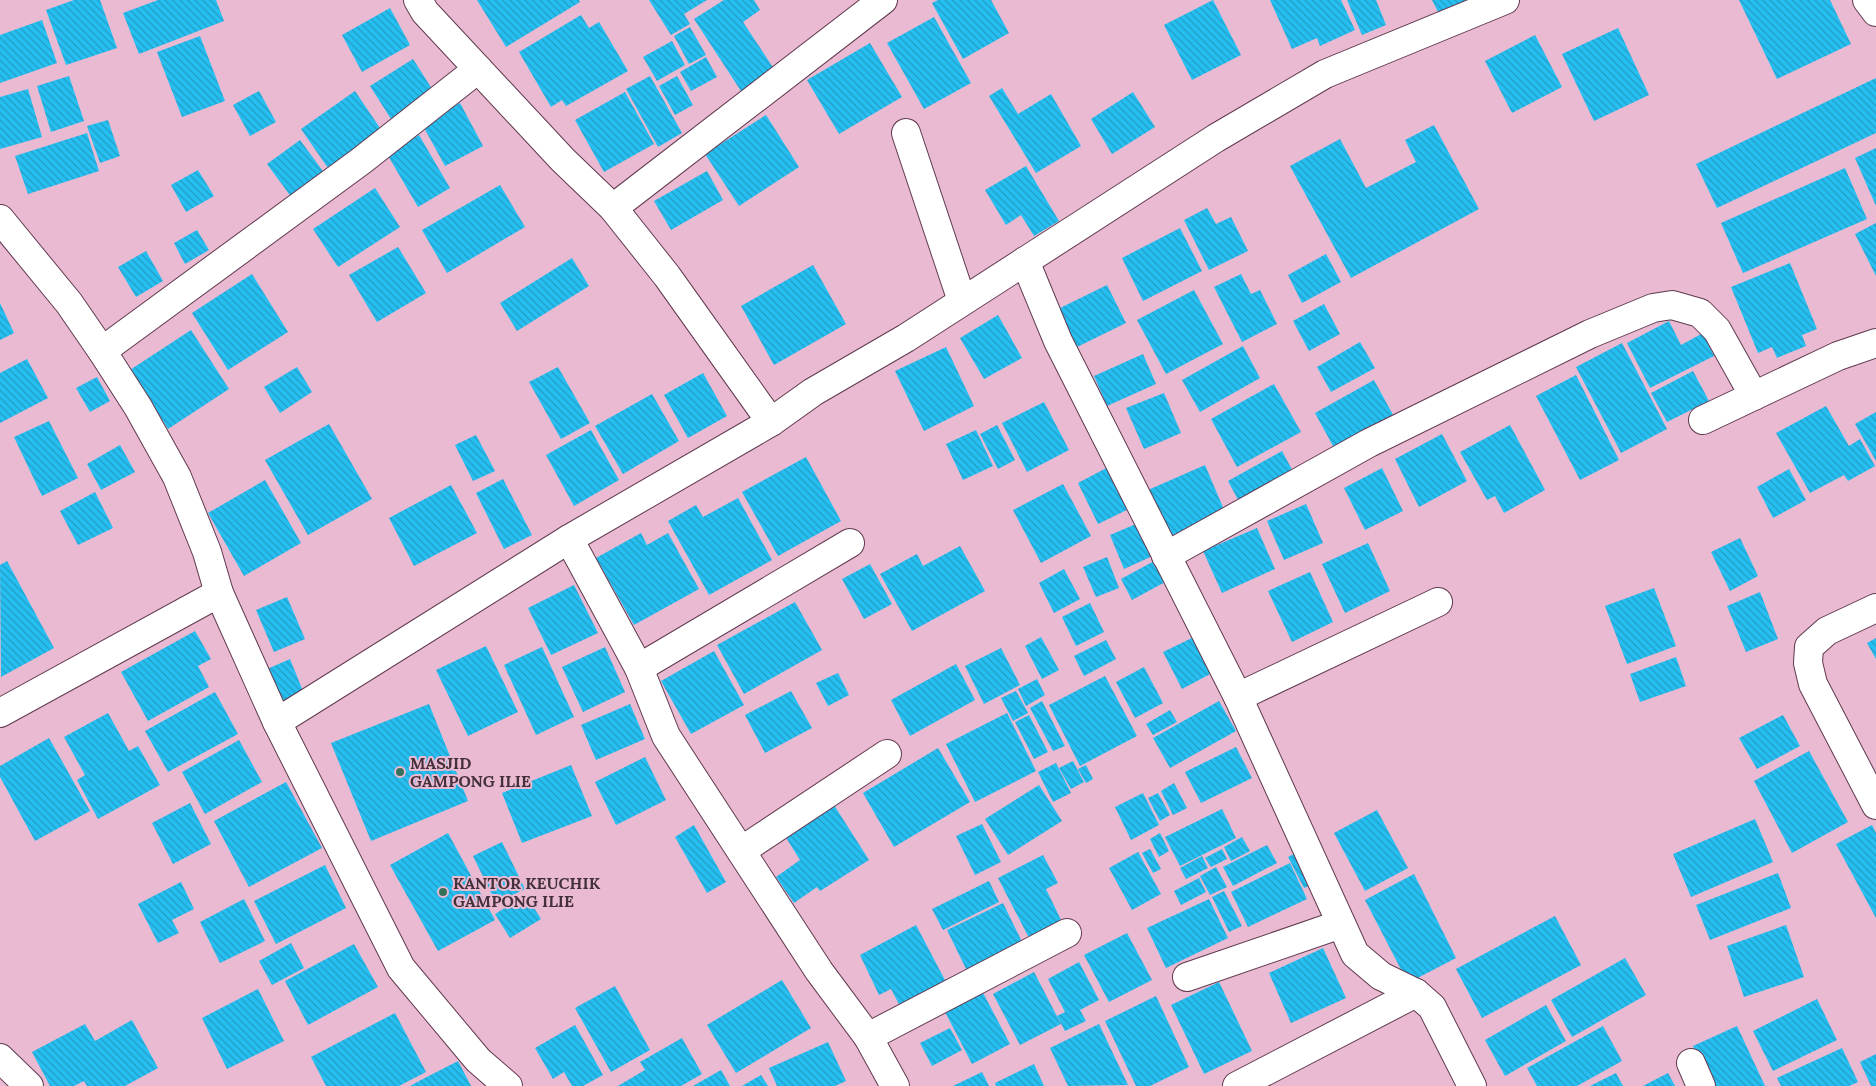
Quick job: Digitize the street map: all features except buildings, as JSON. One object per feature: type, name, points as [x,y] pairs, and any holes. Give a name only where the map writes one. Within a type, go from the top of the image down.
[{"type":"street","points":[[418,0],[425,12],[563,160],[613,208],[667,276],[770,422]]},
{"type":"street","points":[[613,208],[883,0]]},
{"type":"street","points":[[277,722],[569,539],[770,422],[813,392],[906,338],[1216,138],[1325,74],[1505,0]]},
{"type":"street","points":[[1867,0],[1876,12]]},
{"type":"street","points":[[102,351],[361,161],[478,69]]},
{"type":"street","points":[[906,133],[962,301]]},
{"type":"street","points":[[0,220],[68,303],[102,351],[138,407],[177,477],[207,552],[219,593],[277,722],[401,968],[478,1060],[508,1086]]},
{"type":"street","points":[[1025,262],[1058,341],[1238,697],[1355,954],[1365,965],[1381,976],[1416,993],[1432,1007],[1472,1086]]},
{"type":"street","points":[[1166,556],[1369,443],[1590,334],[1653,308],[1672,305],[1700,313],[1717,330],[1754,396]]},
{"type":"street","points":[[1703,420],[1838,356],[1876,343]]},
{"type":"street","points":[[569,539],[639,668],[666,736],[819,971],[868,1037],[895,1086]]},
{"type":"street","points":[[639,668],[850,543]]},
{"type":"street","points":[[0,713],[219,593]]},
{"type":"street","points":[[1238,697],[1438,602]]},
{"type":"street","points":[[1876,608],[1827,631],[1810,647],[1808,663],[1813,684],[1876,805]]},
{"type":"street","points":[[741,851],[887,754]]},
{"type":"street","points":[[1187,977],[1341,924]]},
{"type":"street","points":[[868,1037],[1066,933]]},
{"type":"street","points":[[1237,1086],[1416,993]]},
{"type":"street","points":[[0,1058],[29,1086]]},
{"type":"place","name":"MASJID GAMPONG ILIE","points":[[400,772]]},
{"type":"place","name":"KANTOR KEUCHIK GAMPONG ILIE","points":[[443,892]]}]
